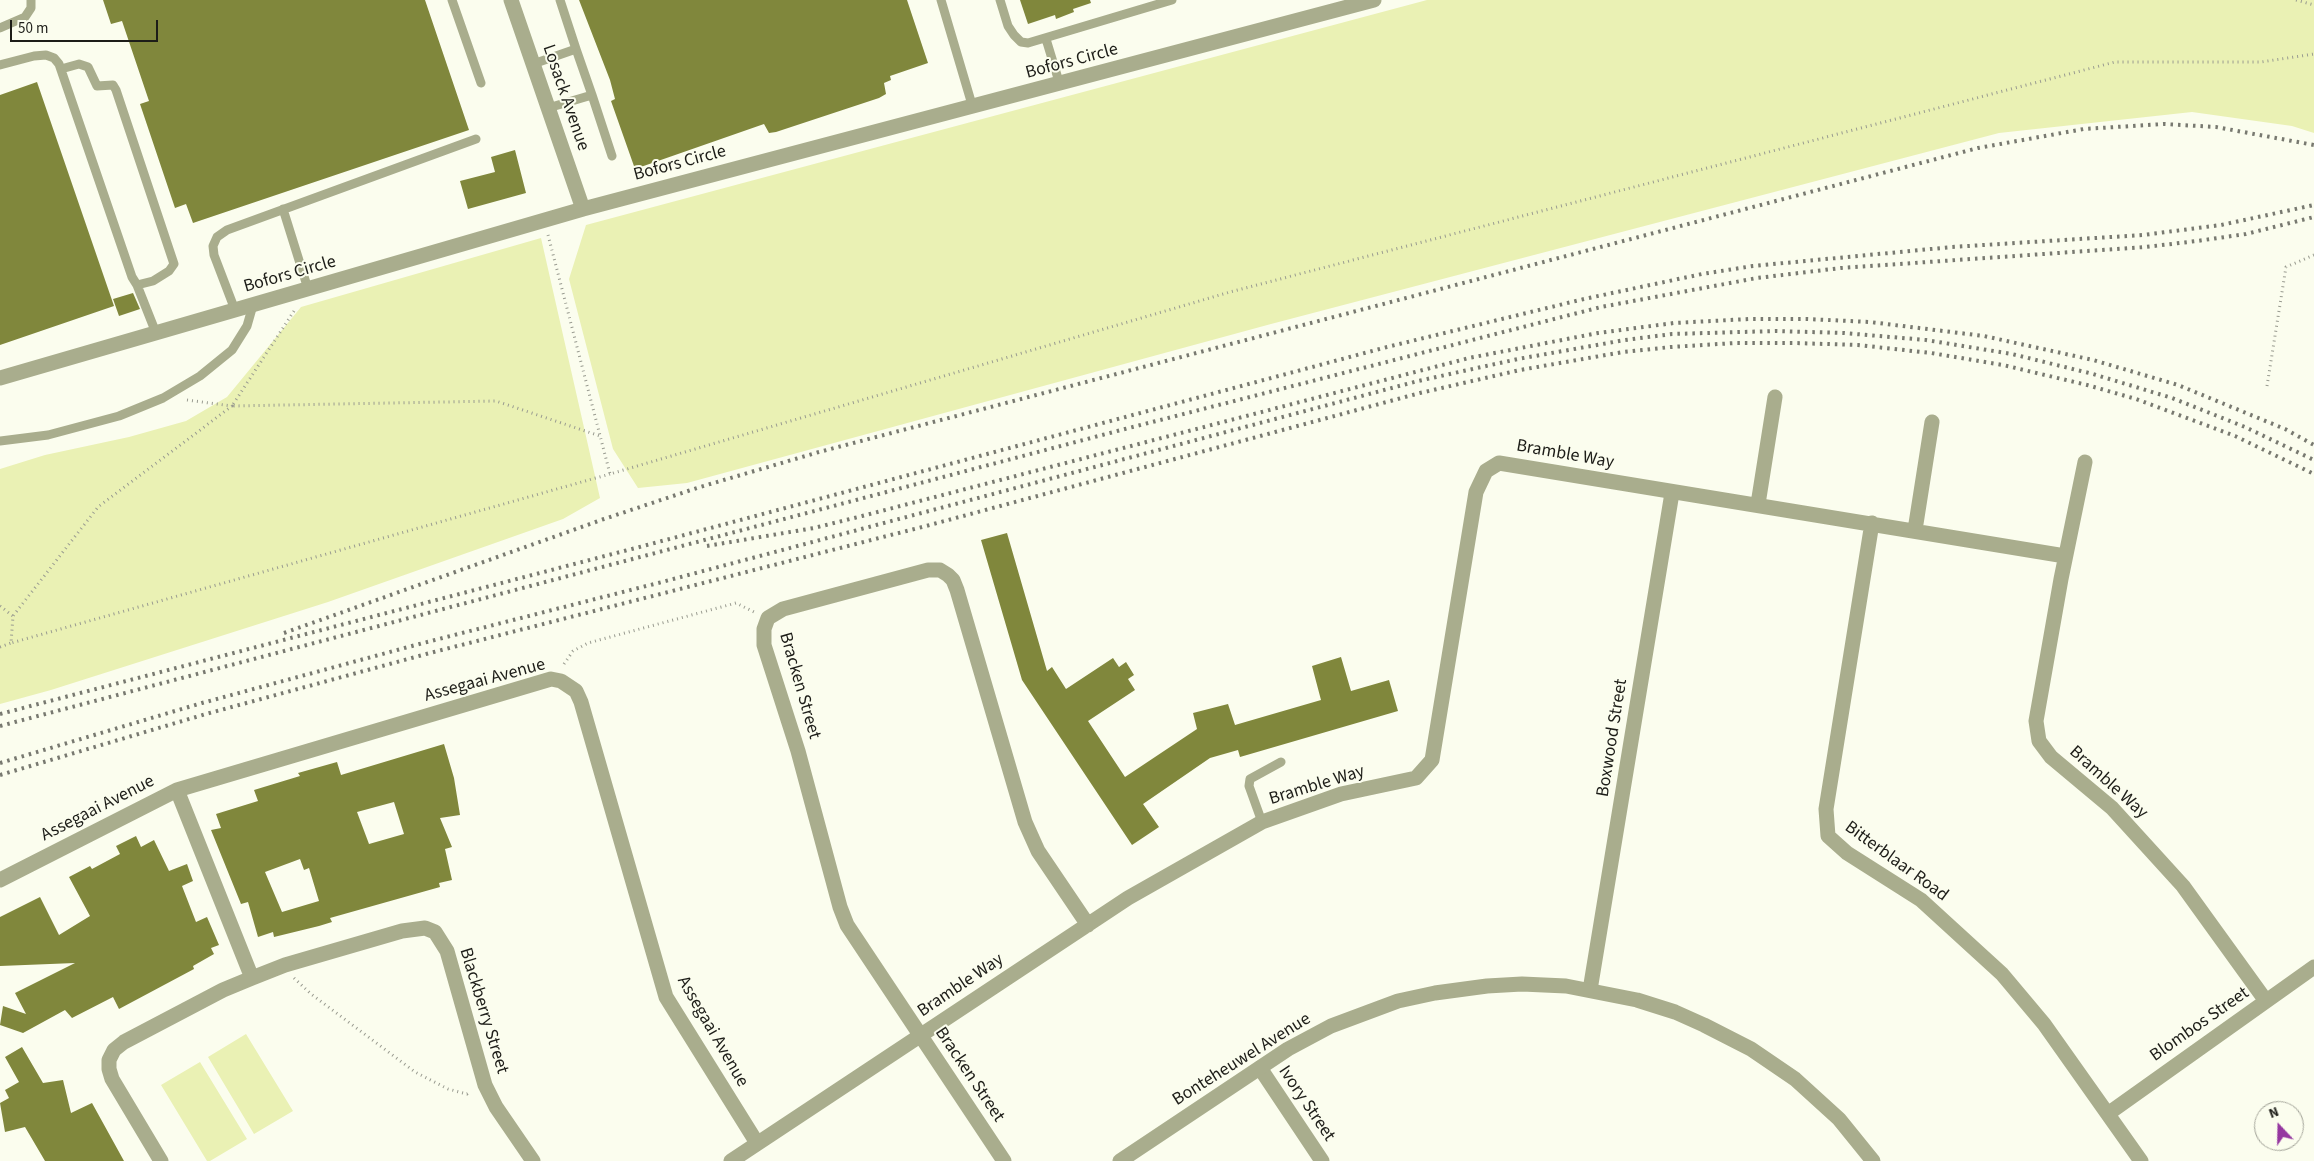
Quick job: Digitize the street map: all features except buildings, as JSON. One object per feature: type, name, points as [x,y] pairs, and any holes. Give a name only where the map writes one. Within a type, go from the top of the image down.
[{"type":"street","name":"Losack Avenue","points":[[511,0],[583,209]]},
{"type":"street","name":"Bofors Circle","points":[[0,378],[583,209],[973,108],[1374,0]]},
{"type":"street","points":[[1758,504],[1775,397]]},
{"type":"street","points":[[1915,530],[1932,422]]},
{"type":"street","name":"Bramble Way","points":[[2085,462],[2065,556],[2036,721],[2040,741],[2051,757],[2112,808],[2183,886],[2266,1001]]},
{"type":"street","name":"Bramble Way","points":[[731,1161],[1128,898],[1262,822],[1341,794],[1416,778],[1432,760],[1476,492],[1486,471],[1500,463],[1672,493],[1758,504],[2065,556]]},
{"type":"street","name":"Boxwood Street","points":[[1590,990],[1672,493]]},
{"type":"street","name":"Bitterblaar Road","points":[[1872,523],[1826,809],[1828,836],[1847,853],[1922,900],[2002,974],[2044,1024],[2109,1113],[2141,1161]]},
{"type":"street","name":"Bracken Street","points":[[1004,1161],[847,925],[840,907],[798,751],[764,645],[764,629],[768,618],[783,610],[928,570],[940,570],[948,575],[953,580],[957,590],[1025,822],[1038,851],[1088,924]]},
{"type":"street","name":"Assegaai Avenue","points":[[0,880],[178,790],[551,679],[562,681],[576,691],[581,702],[666,997],[757,1143]]},
{"type":"street","points":[[178,790],[252,978]]},
{"type":"street","name":"Blackberry Street","points":[[161,1161],[112,1079],[109,1070],[109,1060],[114,1050],[124,1042],[223,990],[252,978],[285,966],[402,931],[425,928],[434,932],[446,951],[485,1085],[496,1107],[533,1161]]},
{"type":"street","name":"Blombos Street","points":[[2109,1113],[2314,967]]},
{"type":"street","name":"Bonteheuwel Avenue","points":[[1120,1161],[1260,1068],[1331,1026],[1398,1001],[1435,992],[1522,984],[1566,986],[1637,1000],[1675,1012],[1751,1050],[1795,1079],[1839,1120],[1873,1161]]},
{"type":"street","name":"Ivory Street","points":[[1260,1068],[1322,1161]]},
{"type":"lane","points":[[0,28],[25,17],[31,8],[31,0]]},
{"type":"lane","points":[[452,0],[481,83]]},
{"type":"lane","points":[[560,0],[612,156]]},
{"type":"lane","points":[[941,0],[973,108]]},
{"type":"lane","points":[[1000,0],[1008,26],[1021,42],[1028,43],[1172,0]]},
{"type":"lane","points":[[1046,39],[1060,84]]},
{"type":"lane","points":[[533,64],[576,49]]},
{"type":"lane","points":[[0,65],[34,56],[46,55],[54,58],[61,69],[132,277],[156,333]]},
{"type":"lane","points":[[61,69],[79,64],[88,67],[97,86],[113,85],[121,101],[174,264],[169,271],[159,278],[137,285]]},
{"type":"lane","points":[[548,108],[592,94]]},
{"type":"lane","points":[[235,310],[214,255],[213,246],[217,237],[227,230],[476,139]]},
{"type":"lane","points":[[284,209],[308,289]]},
{"type":"lane","points":[[0,441],[48,435],[119,416],[163,398],[200,376],[232,350],[247,326],[253,305]]},
{"type":"lane","points":[[1262,822],[1249,786],[1250,779],[1281,762]]},
{"type":"path","points":[[2296,0],[2314,5]]},
{"type":"path","points":[[0,647],[610,474],[1230,292],[2115,62],[2261,62],[2314,54]]},
{"type":"path","points":[[544,220],[610,474]]},
{"type":"path","points":[[2267,386],[2286,267],[2314,255]]},
{"type":"path","points":[[11,643],[13,616],[98,507],[232,406],[308,289]]},
{"type":"path","points":[[163,398],[232,406],[496,401],[600,436]]},
{"type":"path","points":[[562,667],[573,650],[588,643],[736,603],[755,612]]},
{"type":"path","points":[[0,606],[13,616]]},
{"type":"path","points":[[285,966],[296,981],[311,994],[415,1072],[448,1089],[467,1094],[485,1085]]},
{"type":"green space","points":[[1427,0],[2314,0],[2314,133],[2292,126],[2192,112],[1999,133],[1271,324],[687,483],[638,488],[613,449],[569,279],[586,225]]},
{"type":"green space","points":[[541,238],[600,498],[563,519],[328,602],[51,690],[0,704],[0,469],[45,455],[129,437],[186,421],[227,397],[301,307]]},
{"type":"green space","points":[[246,1034],[293,1111],[254,1134],[208,1057]]},
{"type":"green space","points":[[200,1062],[247,1139],[210,1161],[207,1161],[161,1085]]},
{"type":"railway","points":[[284,633],[604,519],[700,487],[819,452],[1978,148],[2084,129],[2164,124],[2216,127],[2314,145]]},
{"type":"railway","points":[[0,714],[647,545],[1387,347],[1584,299],[1702,274],[1753,266],[1952,247],[2143,235],[2221,225],[2314,205]]},
{"type":"railway","points":[[0,726],[1125,429],[1601,307],[1757,278],[1841,268],[2145,247],[2246,234],[2314,217]]},
{"type":"railway","points":[[707,546],[814,528],[1469,358],[1598,333],[1674,323],[1749,319],[1807,319],[1870,322],[1984,336],[2093,360],[2178,385],[2285,429],[2314,445]]},
{"type":"railway","points":[[0,763],[202,703],[423,643],[662,582],[1418,381],[1518,359],[1625,340],[1672,334],[1776,331],[1844,333],[1926,340],[2012,354],[2093,374],[2172,398],[2245,427],[2314,460]]},
{"type":"railway","points":[[0,775],[206,714],[430,653],[926,526],[1420,393],[1520,370],[1623,352],[1735,343],[1858,345],[1931,353],[2003,365],[2136,399],[2235,436],[2314,474]]}]
